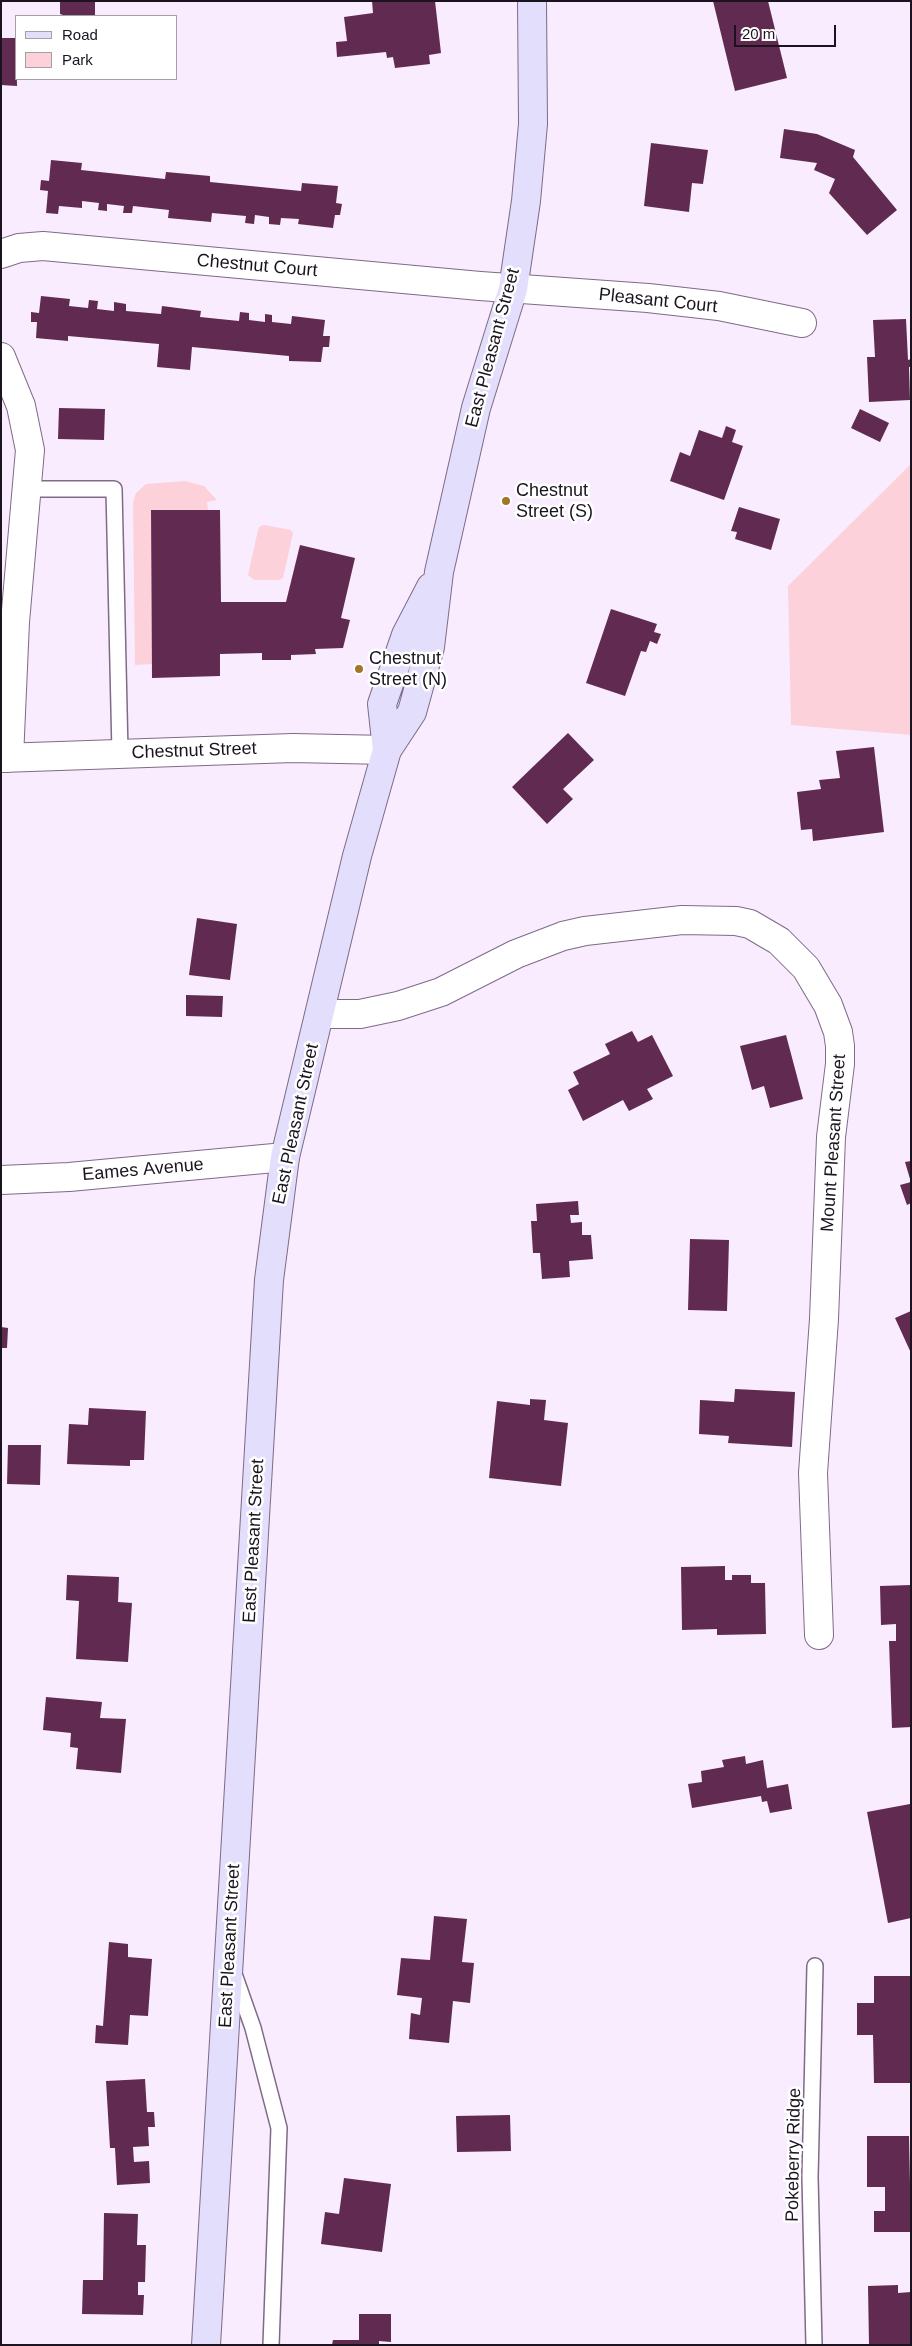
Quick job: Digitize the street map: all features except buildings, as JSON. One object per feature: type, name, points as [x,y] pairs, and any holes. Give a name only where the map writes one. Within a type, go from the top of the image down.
[{"type":"main road","name":"East Pleasant Street","points":[[206,2345],[269,1280],[285,1157],[357,856],[387,750],[382,704],[406,634],[439,572],[476,408],[514,289],[526,201],[533,124],[532,1]]},
{"type":"street","name":"Chestnut Court","points":[[1,254],[19,248],[43,246],[514,289]]},
{"type":"street","name":"Pleasant Court","points":[[514,289],[648,298],[710,305],[802,323]]},
{"type":"street","points":[[1,357],[21,406],[30,450],[5,758]]},
{"type":"street","name":"Chestnut Street","points":[[5,758],[293,748],[387,750]]},
{"type":"street","name":"Mount Pleasant Street","points":[[320,1014],[360,1014],[398,1006],[441,992],[516,954],[563,936],[585,931],[682,920],[736,921],[750,924],[779,941],[806,968],[828,1005],[838,1032],[840,1046],[840,1064],[831,1137],[824,1319],[813,1473],[819,1635]]},
{"type":"street","name":"Eames Avenue","points":[[1,1180],[69,1177],[285,1157]]},
{"type":"lane","points":[[27,489],[114,489],[120,753]]},
{"type":"lane","points":[[229,1961],[253,2028],[279,2128],[271,2345]]},
{"type":"lane","name":"Pokeberry Ridge","points":[[814,2345],[810,2177],[815,1966]]},
{"type":"green space","points":[[911,464],[911,735],[791,725],[788,586]]},
{"type":"green space","points":[[185,481],[204,486],[217,500],[207,502],[208,510],[151,511],[152,664],[135,665],[133,502],[136,493],[146,484]]},
{"type":"green space","points":[[264,525],[291,530],[293,533],[283,578],[279,580],[254,580],[248,575],[258,530],[260,526]]},
{"type":"place","name":"Chestnut Street (S)","points":[[506,501]]},
{"type":"place","name":"Chestnut Street (N)","points":[[359,669]]}]
